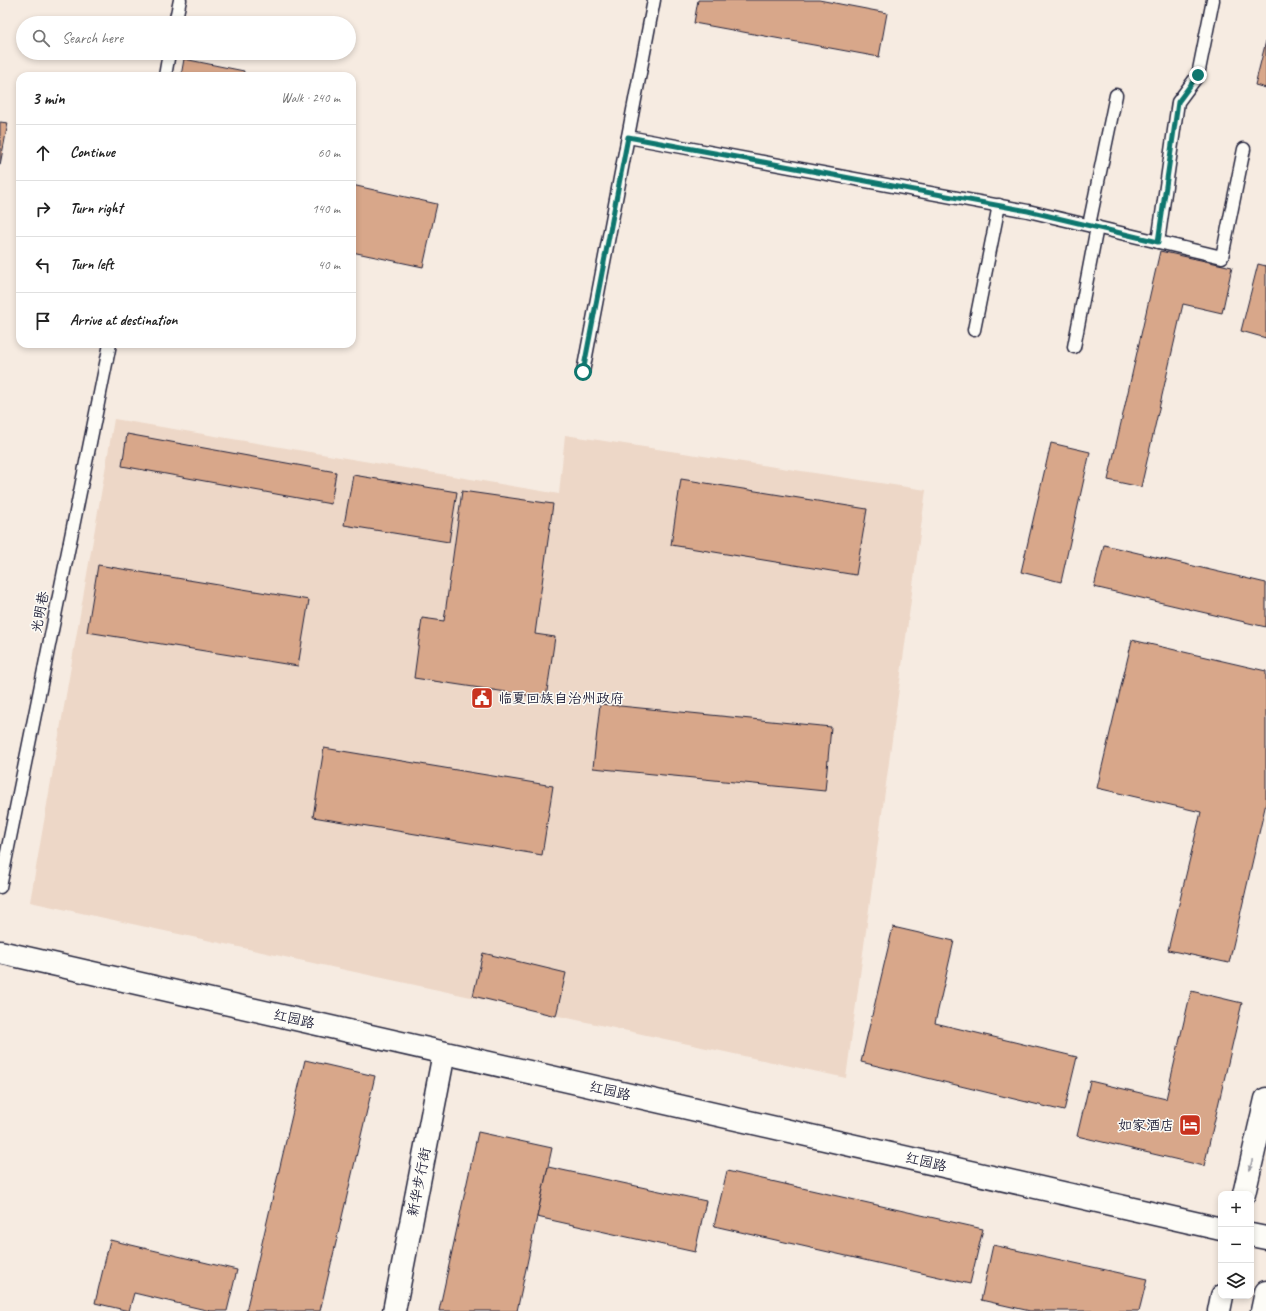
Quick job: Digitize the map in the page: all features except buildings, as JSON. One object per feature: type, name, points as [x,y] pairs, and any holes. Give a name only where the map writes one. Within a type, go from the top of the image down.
[{"type":"main road","name":"红园路","points":[[0,952],[1218,1228]]},
{"type":"main road","name":"新华步行街","points":[[394,1311],[444,1053]]},
{"type":"main road","points":[[1245,1191],[1266,1099]]},
{"type":"main road","points":[[1254,1236],[1266,1238]]},
{"type":"main road","points":[[1262,1311],[1266,1292]]},
{"type":"main road","points":[[1219,1311],[1221,1299]]},
{"type":"lane","points":[[177,16],[180,0]]},
{"type":"lane","points":[[583,372],[654,0]]},
{"type":"lane","points":[[1158,242],[1178,102],[1198,75],[1213,0]]},
{"type":"lane","points":[[165,72],[167,60]]},
{"type":"lane","points":[[1074,347],[1116,95]]},
{"type":"lane","points":[[628,137],[999,205],[1222,257],[1244,149]]},
{"type":"lane","points":[[974,330],[999,205]]},
{"type":"lane","name":"光明巷","points":[[0,887],[109,348]]},
{"type":"shaded area","name":"临夏回族自治州政府","points":[[114,419],[559,494],[565,435],[926,490],[846,1078],[30,902]]},
{"type":"place","name":"临夏回族自治州政府","points":[[482,698]]},
{"type":"place","name":"如家酒店","points":[[1190,1125]]},
{"type":"route","points":[[583,372],[628,137],[1028,211],[1158,242],[1178,102],[1198,75]]}]
